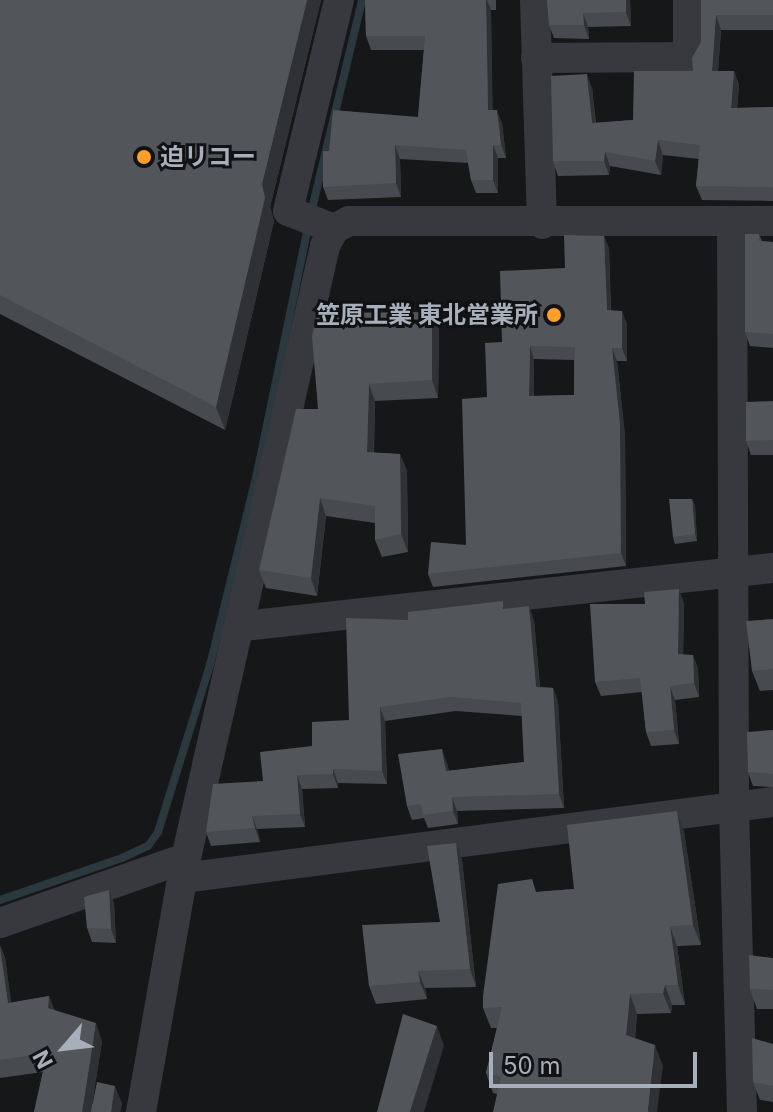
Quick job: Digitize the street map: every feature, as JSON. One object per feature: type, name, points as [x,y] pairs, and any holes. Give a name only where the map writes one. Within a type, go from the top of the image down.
[{"type":"street","points":[[339,0],[288,211],[330,228],[349,221],[542,224],[773,221]]},
{"type":"street","points":[[535,0],[542,224]]},
{"type":"street","points":[[536,58],[688,57],[688,0]]},
{"type":"street","points":[[732,221],[734,807],[752,1109]]},
{"type":"street","points":[[141,1112],[185,868],[243,626],[330,228]]},
{"type":"street","points":[[243,626],[773,568]]},
{"type":"street","points":[[0,923],[185,868],[773,802]]},
{"type":"building","name":"迫リコー","points":[[0,0],[307,0],[262,184],[265,198],[216,407],[0,295]]},
{"type":"building","points":[[365,0],[486,0],[488,110],[497,110],[501,145],[493,145],[493,180],[471,180],[466,150],[395,145],[396,183],[323,187],[323,151],[329,151],[333,110],[418,117],[425,36],[366,36]]},
{"type":"building","points":[[547,0],[626,0],[626,12],[583,13],[584,25],[549,25]]},
{"type":"building","points":[[701,0],[773,0],[773,15],[716,15],[712,71],[734,71],[731,108],[773,107],[773,187],[696,186],[700,145],[658,140],[655,161],[605,152],[604,161],[553,161],[551,76],[587,74],[592,123],[633,120],[634,71],[693,71],[692,58],[701,42]]},
{"type":"building","points":[[745,234],[759,234],[759,241],[773,242],[773,334],[745,332]]},
{"type":"building","points":[[564,235],[604,236],[607,310],[622,311],[622,348],[612,348],[620,423],[621,553],[428,574],[431,542],[466,545],[462,399],[487,397],[485,343],[502,342],[500,271],[565,268]],"holes":[[[530,346],[575,347],[574,395],[529,396]]]},
{"type":"building","points":[[432,312],[432,380],[369,384],[367,452],[400,454],[401,534],[375,540],[375,506],[320,498],[311,578],[259,570],[296,409],[318,409],[312,336],[318,313]]},
{"type":"building","points":[[773,401],[773,440],[746,441],[746,402]]},
{"type":"building","points":[[669,499],[692,499],[695,534],[673,537]]},
{"type":"building","points":[[679,589],[678,654],[693,655],[694,683],[670,686],[674,730],[646,732],[640,678],[595,682],[590,604],[645,604],[644,592]]},
{"type":"building","points":[[503,601],[503,609],[529,606],[536,687],[553,688],[559,794],[452,797],[453,811],[423,815],[421,804],[407,806],[398,754],[442,749],[446,771],[524,762],[521,703],[451,697],[380,707],[382,771],[333,769],[333,774],[297,775],[300,814],[252,816],[255,828],[206,832],[213,784],[263,781],[260,752],[312,746],[312,722],[349,720],[346,618],[408,620],[408,612]]},
{"type":"building","points":[[773,619],[773,669],[752,671],[746,621]]},
{"type":"building","points":[[773,730],[773,774],[748,772],[747,732]]},
{"type":"building","points":[[677,811],[693,925],[670,926],[678,985],[665,985],[663,993],[630,994],[626,1035],[655,1045],[649,1112],[493,1112],[501,1077],[486,1073],[502,1007],[483,1008],[483,996],[498,884],[532,879],[536,892],[574,889],[567,825]]},
{"type":"building","points":[[456,843],[470,969],[418,971],[420,982],[369,986],[362,925],[440,922],[427,846]]},
{"type":"building","points":[[109,890],[111,929],[87,928],[84,897]]},
{"type":"building","points":[[0,951],[8,1003],[49,996],[48,1008],[96,1023],[82,1112],[34,1112],[47,1053],[0,1060]]},
{"type":"building","points":[[749,955],[773,958],[773,990],[750,989]]},
{"type":"building","points":[[403,1014],[437,1026],[410,1112],[377,1112]]},
{"type":"building","points":[[752,1038],[773,1044],[773,1086],[753,1082]]},
{"type":"building","points":[[97,1082],[115,1086],[111,1112],[91,1112]]},
{"type":"waterway","points":[[311,213],[362,0]]},
{"type":"waterway","points":[[0,900],[122,858],[148,846],[158,832],[210,665],[256,478],[308,227]]},
{"type":"place","name":"迫リコー","points":[[144,157]]},
{"type":"place","name":"笠原工業 東北営業所","points":[[554,315]]}]
